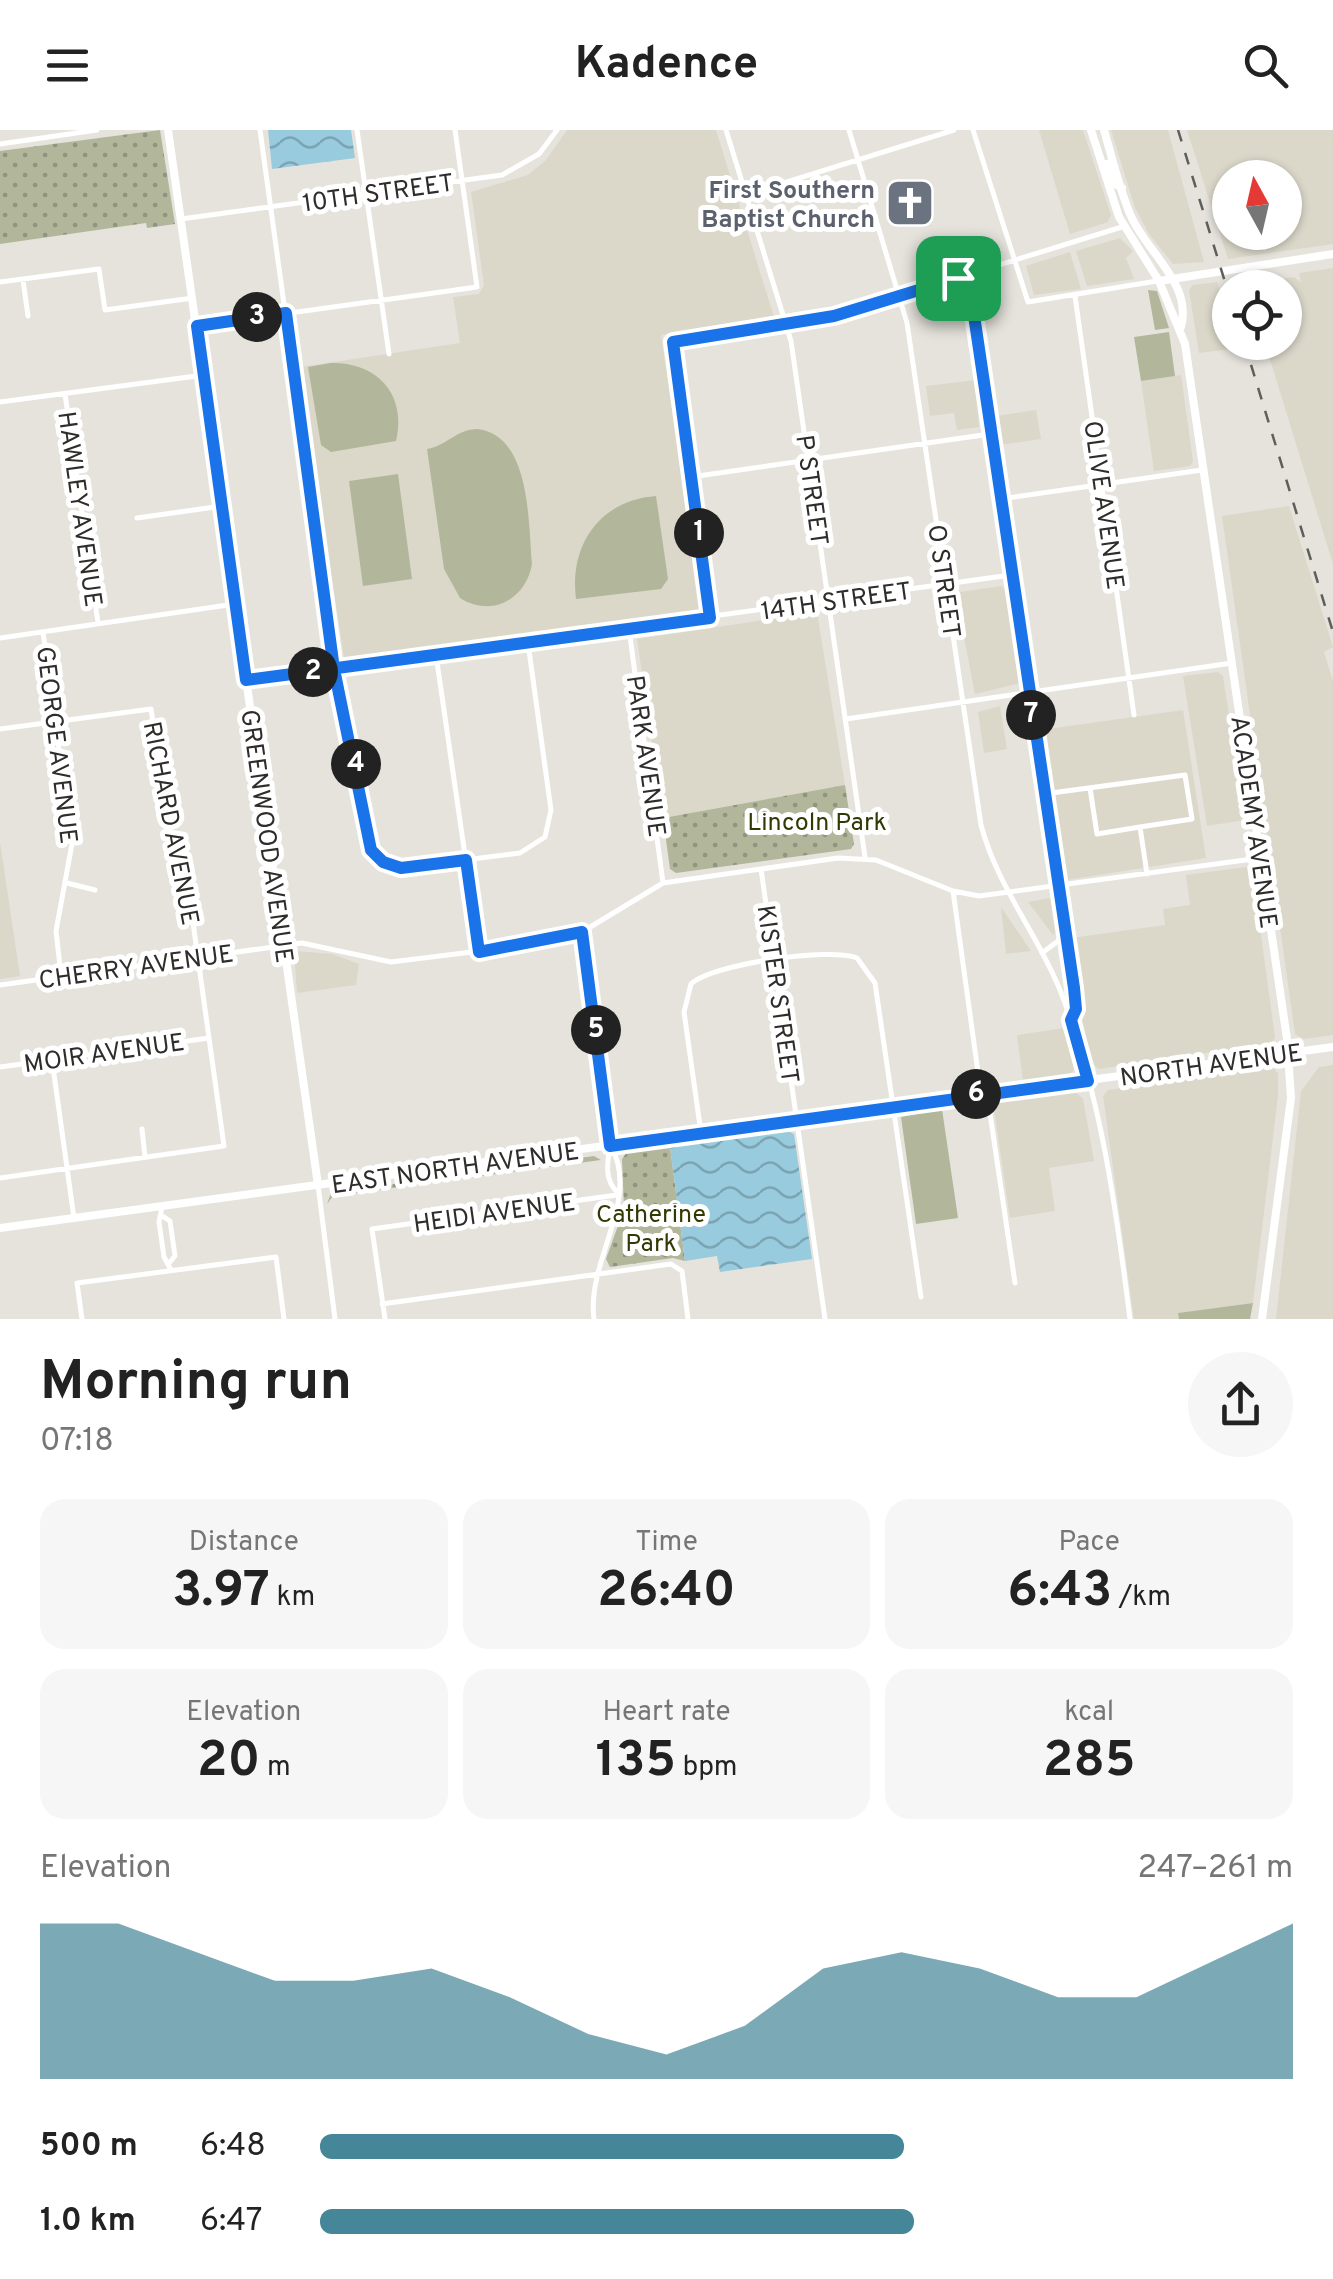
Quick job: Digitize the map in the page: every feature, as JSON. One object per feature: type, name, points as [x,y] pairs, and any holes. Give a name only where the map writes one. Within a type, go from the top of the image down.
[{"type":"street","points":[[0,144],[97,130]]},
{"type":"street","name":"GREENWOOD AVENUE","points":[[168,130],[318,1185]]},
{"type":"street","points":[[260,130],[334,669],[371,850],[383,862],[401,868],[529,850],[549,830],[551,810],[528,643]]},
{"type":"street","points":[[357,130],[389,354]]},
{"type":"street","points":[[197,326],[477,287],[455,130]]},
{"type":"street","name":"10TH STREET","points":[[181,219],[462,181],[516,170],[539,154],[557,130]]},
{"type":"street","name":"P STREET","points":[[726,130],[786,324],[865,857]]},
{"type":"street","name":"O STREET","points":[[850,130],[900,295],[926,444],[981,825],[1007,894],[1042,953],[1071,1020]]},
{"type":"street","points":[[745,195],[954,130]]},
{"type":"street","points":[[973,130],[1028,302],[1333,254]]},
{"type":"street","name":"ACADEMY AVENUE","points":[[1091,130],[1124,227],[1160,281],[1181,327],[1289,1054],[1289,1113],[1262,1319]]},
{"type":"street","name":"ACADEMY AVENUE","points":[[1104,130],[1135,223],[1172,278],[1185,314],[1181,327]]},
{"type":"street","points":[[1098,152],[1114,183],[1122,188]]},
{"type":"street","points":[[710,618],[673,342],[834,316],[1135,223]]},
{"type":"street","points":[[0,282],[99,269],[105,310],[193,298]]},
{"type":"street","points":[[968,275],[1076,1009],[1071,1020],[1098,1110],[1130,1319]]},
{"type":"street","points":[[23,279],[28,316]]},
{"type":"street","name":"OLIVE AVENUE","points":[[1074,296],[1134,715]]},
{"type":"street","points":[[0,402],[204,375]]},
{"type":"street","name":"HAWLEY AVENUE","points":[[65,394],[98,624]]},
{"type":"street","points":[[691,477],[990,434]]},
{"type":"street","points":[[999,499],[1205,470]]},
{"type":"street","points":[[137,518],[222,506]]},
{"type":"street","name":"14TH STREET","points":[[246,680],[1011,575]]},
{"type":"street","points":[[0,638],[235,604]]},
{"type":"street","name":"PARK AVENUE","points":[[629,629],[662,883]]},
{"type":"street","name":"GEORGE AVENUE","points":[[43,632],[72,844],[56,931],[61,976]]},
{"type":"street","points":[[436,656],[479,952]]},
{"type":"street","points":[[846,719],[1232,664]]},
{"type":"street","name":"RICHARD AVENUE","points":[[0,729],[150,710],[168,819],[189,896],[224,1146],[146,1157]]},
{"type":"street","points":[[1043,795],[1090,788],[1185,774],[1192,819],[1097,834],[1090,788]]},
{"type":"street","points":[[1140,827],[1147,874]]},
{"type":"street","name":"CHERRY AVENUE","points":[[0,985],[283,946],[321,944],[390,962],[479,952],[582,932],[662,883],[865,857],[953,892],[980,896],[1260,858]]},
{"type":"street","name":"KISTER STREET","points":[[761,868],[826,1319]]},
{"type":"street","points":[[66,883],[95,890]]},
{"type":"street","points":[[953,892],[1015,1283]]},
{"type":"street","points":[[1042,953],[1058,941],[1063,930]]},
{"type":"street","points":[[582,932],[610,1146],[606,1156],[610,1185],[617,1193],[615,1222],[594,1276],[594,1319]]},
{"type":"street","points":[[701,1134],[684,1012],[687,991],[705,973],[774,961],[833,953],[865,963],[875,983],[921,1297]]},
{"type":"street","name":"MOIR AVENUE","points":[[0,1067],[208,1038]]},
{"type":"street","name":"NORTH AVENUE","points":[[1088,1081],[1333,1048]]},
{"type":"street","points":[[52,1060],[74,1218]]},
{"type":"street","name":"EAST NORTH AVENUE","points":[[0,1228],[163,1212],[318,1185],[1088,1081]]},
{"type":"street","points":[[0,1178],[146,1157],[142,1129]]},
{"type":"street","points":[[318,1185],[335,1319]]},
{"type":"street","name":"HEIDI AVENUE","points":[[382,1304],[372,1229],[617,1193]]},
{"type":"street","points":[[163,1212],[159,1222],[164,1257],[171,1270]]},
{"type":"street","points":[[82,1319],[77,1282],[276,1256],[284,1319]]},
{"type":"street","points":[[384,1319],[382,1304],[678,1266],[688,1319]]},
{"type":"shaded area","points":[[567,130],[716,130],[774,317],[661,335],[701,607],[698,611],[344,658],[300,367],[460,343],[453,297],[479,294],[484,285],[471,192],[528,175],[546,160]]},
{"type":"shaded area","points":[[1039,130],[1083,130],[1111,215],[1108,222],[1070,234]]},
{"type":"shaded area","points":[[1111,130],[1168,130],[1204,262],[1173,264],[1149,234],[1135,208]]},
{"type":"shaded area","points":[[1187,130],[1333,130],[1333,244],[1302,248],[1302,160],[1212,160],[1212,209]]},
{"type":"shaded area","points":[[1120,238],[1133,251],[1126,258],[1134,279],[1087,286],[1076,251]]},
{"type":"shaded area","points":[[1225,250],[1291,250],[1228,259]]},
{"type":"shaded area","points":[[1070,252],[1081,289],[1034,295],[1026,266]]},
{"type":"shaded area","points":[[1333,268],[1333,564],[1270,360],[1302,360],[1302,273]]},
{"type":"shaded area","points":[[1212,283],[1212,351],[1199,353],[1189,290],[1193,285]]},
{"type":"shaded area","points":[[1181,375],[1193,461],[1190,466],[1154,471],[1141,381]]},
{"type":"shaded area","points":[[975,380],[979,427],[957,430],[954,413],[930,416],[926,386]]},
{"type":"shaded area","points":[[1036,410],[1041,439],[1000,445],[995,416]]},
{"type":"shaded area","points":[[1289,506],[1333,647],[1324,652],[1333,681],[1333,1035],[1303,1039],[1295,1034],[1222,516]]},
{"type":"shaded area","points":[[1001,586],[1006,589],[1020,683],[975,694],[956,597],[960,592]]},
{"type":"shaded area","points":[[817,612],[845,785],[663,818],[637,639]]},
{"type":"shaded area","points":[[1218,672],[1223,676],[1245,820],[1207,826],[1183,676]]},
{"type":"shaded area","points":[[1000,706],[1007,749],[984,753],[978,712]]},
{"type":"shaded area","points":[[1183,710],[1206,858],[1067,880],[1063,877],[1041,730]]},
{"type":"shaded area","points":[[0,842],[20,976],[0,979]]},
{"type":"shaded area","points":[[1246,867],[1252,870],[1275,1037],[1272,1043],[1099,1069],[1092,1063],[1081,1014],[1071,938],[1165,925],[1163,909],[1190,905],[1186,875]]},
{"type":"shaded area","points":[[1050,898],[1055,932],[1053,935],[1028,902]]},
{"type":"shaded area","points":[[1001,907],[1031,951],[1006,954]]},
{"type":"shaded area","points":[[294,951],[332,954],[359,964],[356,985],[297,993]]},
{"type":"shaded area","points":[[1064,1028],[1074,1070],[1069,1075],[1023,1081],[1017,1035]]},
{"type":"shaded area","points":[[1333,1065],[1333,1319],[1276,1319],[1301,1091],[1319,1067]]},
{"type":"shaded area","points":[[1272,1067],[1278,1073],[1278,1096],[1253,1303],[1179,1313],[1179,1319],[1134,1319],[1103,1096],[1108,1090]]},
{"type":"shaded area","points":[[1074,1090],[1083,1099],[1094,1161],[1049,1168],[1055,1211],[1010,1218],[993,1103]]},
{"type":"green space","points":[[160,130],[175,224],[147,228],[146,223],[0,244],[0,151]]},
{"type":"green space","points":[[1148,290],[1157,291],[1169,328],[1155,330]]},
{"type":"green space","points":[[1169,332],[1175,376],[1141,381],[1134,337]]},
{"type":"green space","points":[[331,363],[362,368],[385,384],[397,409],[396,441],[331,452],[321,445],[308,367]]},
{"type":"green space","points":[[478,429],[495,435],[508,447],[517,464],[527,505],[532,564],[523,587],[515,595],[506,602],[484,606],[460,598],[444,569],[427,449]]},
{"type":"green space","points":[[398,474],[412,579],[363,586],[349,481]]},
{"type":"green space","points":[[656,496],[668,579],[661,589],[576,599],[578,561],[592,529],[619,506]]},
{"type":"green space","name":"Lincoln Park","points":[[845,785],[854,844],[851,849],[676,873],[670,869],[663,818]]},
{"type":"green space","points":[[942,1109],[958,1218],[916,1224],[901,1117]]},
{"type":"green space","name":"Catherine Park","points":[[670,1147],[685,1261],[673,1258],[610,1267],[606,1259],[624,1209],[622,1159],[627,1152]]},
{"type":"green space","points":[[594,1156],[601,1160],[333,1196],[327,1204],[331,1193]]},
{"type":"green space","points":[[1253,1303],[1250,1319],[1179,1319],[1178,1313]]},
{"type":"water","points":[[268,130],[351,130],[355,158],[272,169]]},
{"type":"water","points":[[788,1131],[794,1134],[812,1259],[720,1272],[717,1256],[685,1261],[670,1147]]},
{"type":"railway","points":[[1178,130],[1221,270]]},
{"type":"railway","points":[[1250,360],[1333,632]]},
{"type":"place","name":"First Southern Baptist Church","points":[[910,203]]},
{"type":"route","points":[[958,278],[834,316],[673,342],[710,618],[481,650],[436,656],[334,669],[289,675],[246,680],[197,326],[286,313],[334,669],[341,718],[356,762],[368,845],[383,862],[401,868],[466,860],[479,952],[582,932],[610,1146],[1088,1081],[1071,1020],[1076,1009],[1074,988],[968,275],[958,278]]}]
